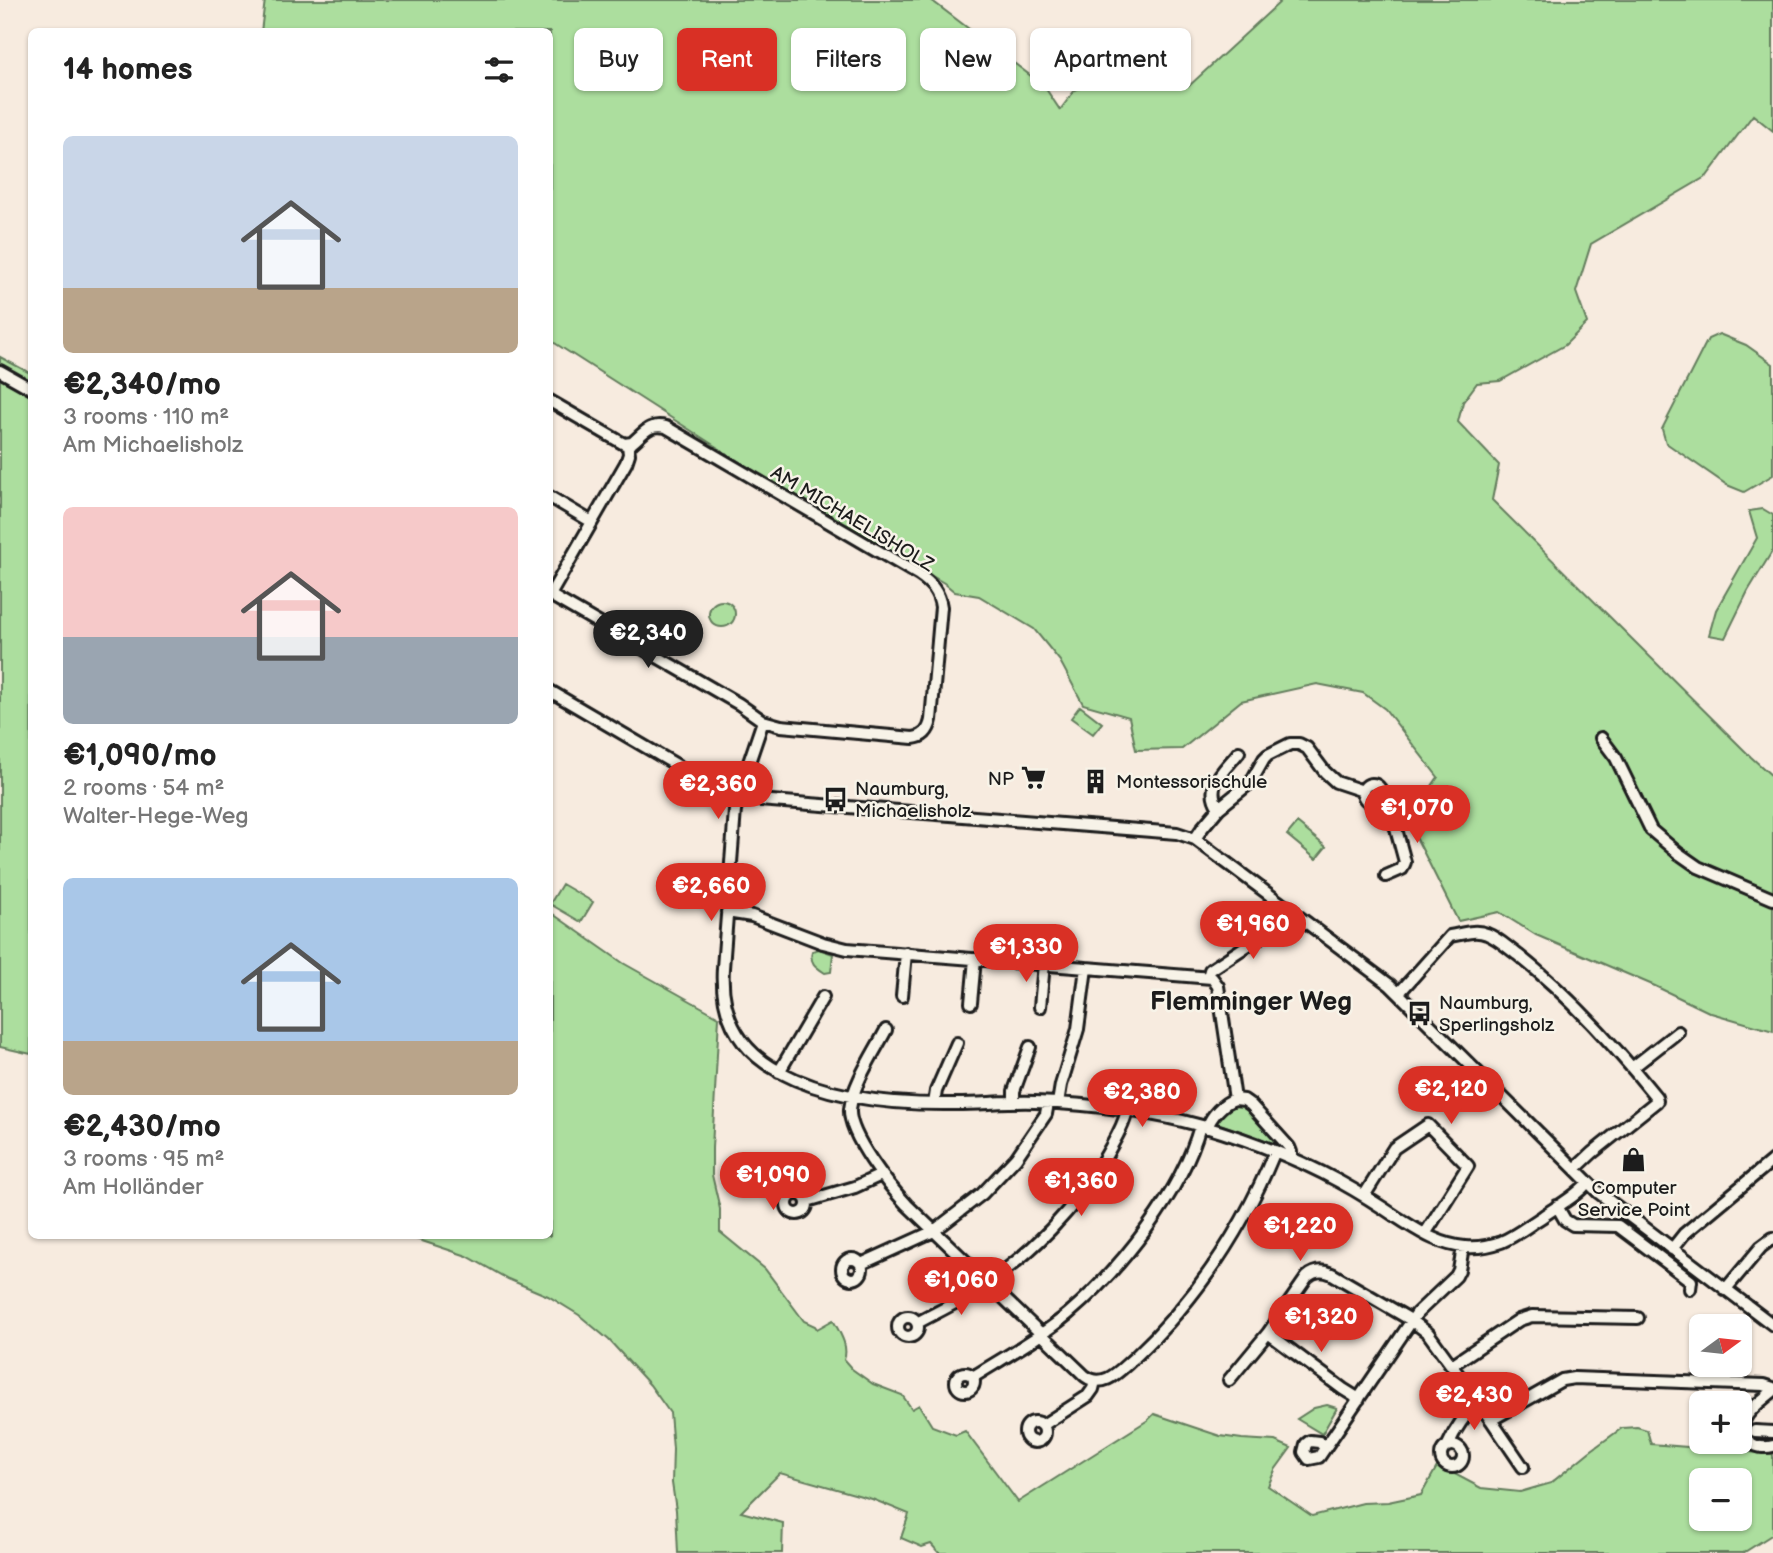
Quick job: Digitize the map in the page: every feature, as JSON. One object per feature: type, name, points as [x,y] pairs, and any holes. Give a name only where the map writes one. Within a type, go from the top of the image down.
[{"type":"street","points":[[0,371],[28,387]]},
{"type":"street","points":[[553,403],[628,444]]},
{"type":"street","name":"AM MICHAELISHOLZ","points":[[553,590],[626,463],[628,444],[648,428],[656,425],[666,427],[919,575],[937,592],[941,601],[941,613],[932,720],[926,733],[920,737],[793,728],[763,721],[721,693],[553,597]]},
{"type":"street","points":[[553,499],[592,522]]},
{"type":"street","points":[[553,693],[714,787],[738,797],[1168,832],[1195,839],[1399,993],[1606,1199],[1773,1325]]},
{"type":"street","points":[[763,721],[738,797],[734,821],[723,994],[729,1019],[742,1041],[758,1058],[779,1072],[814,1086],[853,1096],[892,1101],[934,1104],[1053,1103],[1126,1110],[1169,1118],[1275,1151],[1327,1175],[1424,1234],[1438,1241],[1463,1247],[1484,1247],[1502,1242],[1577,1193],[1588,1182]]},
{"type":"street","points":[[1601,738],[1616,758],[1651,830],[1698,867],[1773,898]]},
{"type":"street","points":[[1195,839],[1219,808],[1251,782],[1268,755],[1280,747],[1294,743],[1307,748],[1336,782],[1363,791],[1368,785],[1377,785],[1381,790],[1380,799],[1392,814],[1405,862],[1402,869],[1386,876]]},
{"type":"street","points":[[1219,808],[1212,794],[1213,785],[1239,752]]},
{"type":"street","points":[[727,912],[752,916],[837,947],[1208,977],[1218,986],[1235,1099]]},
{"type":"street","points":[[1208,977],[1210,970],[1294,912]]},
{"type":"street","points":[[1399,993],[1450,936],[1474,932],[1496,939],[1546,978],[1632,1068],[1657,1101],[1575,1169]]},
{"type":"street","points":[[902,996],[906,953]]},
{"type":"street","points":[[971,1003],[975,958]]},
{"type":"street","points":[[1040,1007],[1044,964]]},
{"type":"street","points":[[861,1264],[934,1231],[969,1205],[1000,1177],[1016,1158],[1037,1129],[1061,1085],[1078,1029],[1086,968]]},
{"type":"street","points":[[779,1072],[823,997]]},
{"type":"street","points":[[886,1030],[850,1107],[850,1116],[863,1145],[881,1175],[902,1200],[1085,1376],[1095,1381],[1104,1381],[1121,1369],[1167,1325],[1201,1284],[1241,1222],[1275,1151]]},
{"type":"street","points":[[1632,1068],[1678,1032]]},
{"type":"street","points":[[934,1104],[936,1091],[957,1043]]},
{"type":"street","points":[[1014,1102],[1014,1091],[1030,1047]]},
{"type":"street","points":[[973,1377],[1041,1334],[1087,1296],[1153,1220],[1203,1127],[1231,1100],[1244,1100],[1251,1105],[1289,1147],[1290,1158]]},
{"type":"street","points":[[917,1322],[987,1283],[1037,1242],[1071,1206],[1102,1163],[1125,1120],[1126,1110]]},
{"type":"street","points":[[1364,1196],[1394,1148],[1428,1125],[1468,1166],[1424,1234]]},
{"type":"street","points":[[1672,1249],[1684,1234],[1773,1160]]},
{"type":"street","points":[[807,1201],[855,1187],[881,1175]]},
{"type":"street","points":[[1557,1206],[1565,1220],[1573,1225],[1618,1226],[1690,1281],[1690,1289]]},
{"type":"street","points":[[1726,1290],[1761,1247],[1773,1238]]},
{"type":"street","points":[[1325,1447],[1411,1320],[1456,1276],[1463,1247]]},
{"type":"street","points":[[1229,1380],[1268,1333],[1307,1278],[1320,1271],[1332,1274],[1411,1320],[1428,1333],[1523,1467]]},
{"type":"street","points":[[1452,1365],[1519,1320],[1532,1316],[1639,1318]]},
{"type":"street","points":[[1268,1333],[1343,1390],[1359,1399]]},
{"type":"street","points":[[1491,1420],[1568,1378],[1764,1385],[1773,1390],[1748,1414],[1744,1421],[1744,1434],[1752,1444],[1763,1448],[1773,1446]]},
{"type":"street","points":[[1042,1425],[1088,1395],[1095,1381]]},
{"type":"street","points":[[1448,1445],[1470,1409],[1479,1403]]},
{"type":"street","points":[[1755,1431],[1773,1432]]},
{"type":"green space","points":[[265,0],[931,0],[968,28],[920,28],[920,91],[1016,91],[1016,65],[1030,75],[1030,91],[1047,91],[1060,110],[1074,91],[1191,91],[1191,84],[1280,2],[1277,0],[1773,0],[1773,131],[1753,115],[1707,176],[1591,244],[1576,292],[1587,323],[1565,345],[1500,381],[1477,383],[1463,402],[1458,422],[1499,465],[1492,500],[1773,777],[1773,1031],[1711,1013],[1536,935],[1499,912],[1458,921],[1408,821],[1438,777],[1385,709],[1363,693],[1317,684],[1241,701],[1182,749],[1136,750],[1129,717],[1083,704],[1060,661],[1034,629],[979,596],[955,592],[768,480],[553,342],[553,28],[262,28]]},
{"type":"green space","points":[[1719,334],[1746,345],[1773,364],[1773,475],[1744,492],[1727,485],[1666,443],[1662,429],[1708,339]]},
{"type":"green space","points":[[0,357],[28,372],[28,1053],[0,1047]]},
{"type":"green space","points":[[1763,509],[1773,515],[1773,550],[1748,591],[1725,638],[1709,635],[1716,610],[1757,538],[1749,511]]},
{"type":"green space","points":[[722,601],[732,604],[735,614],[732,624],[722,627],[712,624],[709,614],[712,604]]},
{"type":"green space","points":[[1080,706],[1102,723],[1093,734],[1071,718]]},
{"type":"green space","points":[[1297,823],[1326,847],[1316,859],[1287,835]]},
{"type":"green space","points":[[562,884],[593,902],[581,922],[553,906],[553,899]]},
{"type":"green space","points":[[553,914],[623,963],[719,1017],[712,1175],[720,1209],[720,1232],[765,1269],[804,1321],[817,1329],[833,1320],[845,1345],[844,1360],[852,1369],[873,1384],[902,1395],[912,1409],[919,1405],[932,1426],[956,1435],[965,1431],[1018,1502],[1154,1414],[1220,1436],[1275,1441],[1291,1448],[1275,1470],[1268,1486],[1312,1516],[1363,1503],[1388,1502],[1421,1495],[1438,1465],[1481,1488],[1520,1492],[1551,1483],[1622,1428],[1637,1427],[1647,1430],[1651,1444],[1689,1447],[1689,1454],[1773,1454],[1773,1534],[1743,1553],[939,1553],[931,1544],[922,1547],[901,1538],[909,1514],[872,1499],[780,1473],[741,1512],[783,1523],[782,1553],[678,1553],[670,1413],[650,1385],[609,1340],[579,1315],[548,1296],[508,1279],[467,1256],[416,1239],[553,1239]]},
{"type":"green space","points":[[819,949],[833,954],[831,972],[825,973],[812,962],[812,951]]},
{"type":"green space","points":[[1243,1103],[1282,1146],[1214,1122],[1230,1105]]},
{"type":"green space","points":[[1327,1405],[1337,1408],[1322,1434],[1297,1419],[1314,1408]]},
{"type":"place","name":"NP","points":[[1034,778]]},
{"type":"place","name":"Montessorischule","points":[[1096,781]]},
{"type":"place","name":"Naumburg, Michaelisholz","points":[[835,799]]},
{"type":"place","name":"Naumburg, Sperlingsholz","points":[[1419,1013]]},
{"type":"place","name":"Computer Service Point","points":[[1634,1159]]},
{"type":"district","name":"Flemminger Weg","points":[[1251,1001]]}]
